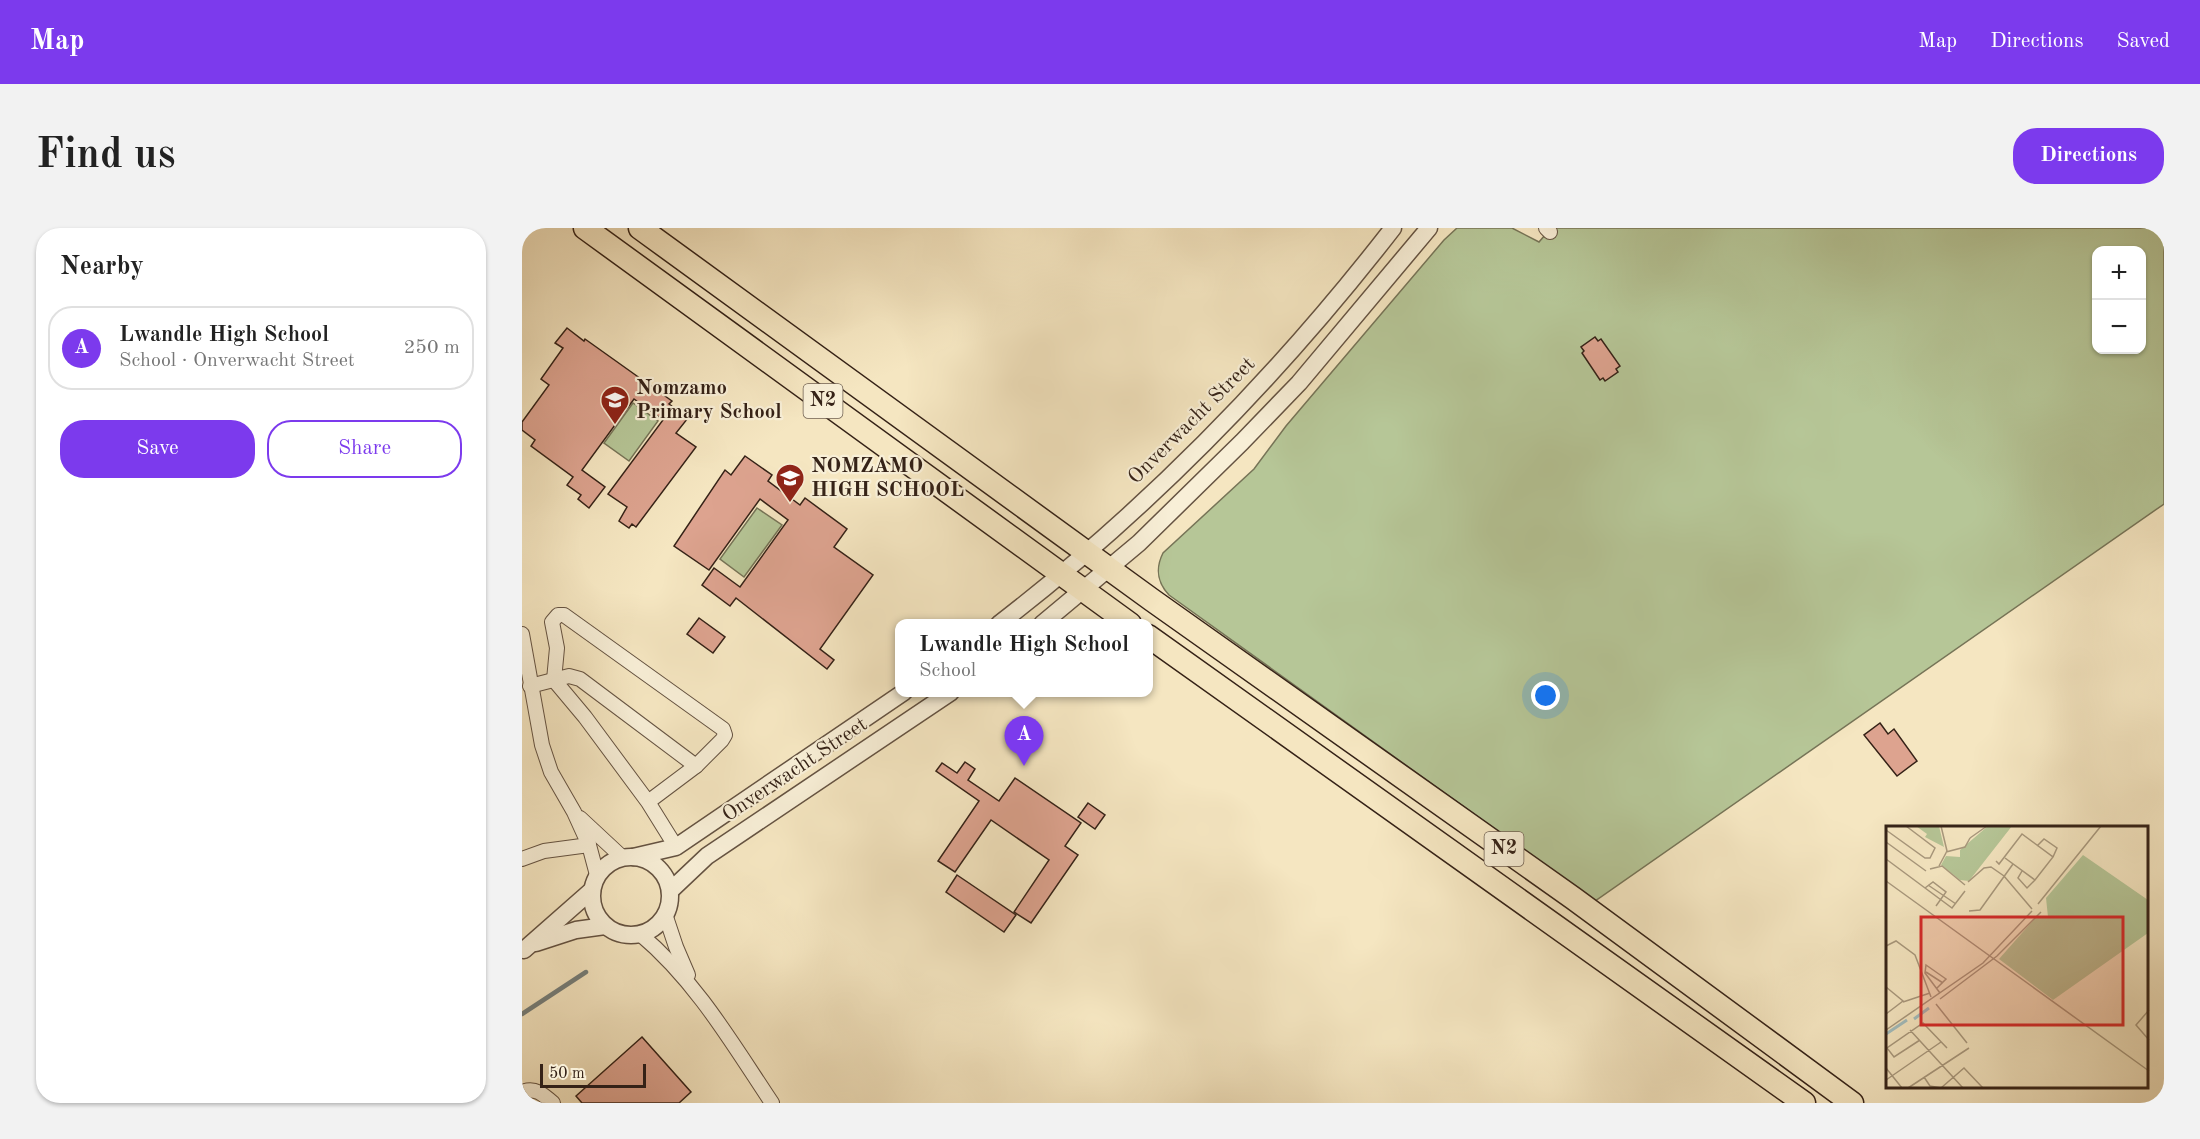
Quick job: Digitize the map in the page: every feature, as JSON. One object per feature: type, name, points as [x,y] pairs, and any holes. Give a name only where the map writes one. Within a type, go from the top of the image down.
[{"type":"highway","name":"N2","points":[[585,228],[1123,619]]},
{"type":"highway","name":"N2","points":[[640,228],[1086,552],[1573,898],[1852,1103]]},
{"type":"highway","name":"N2","points":[[1153,639],[1804,1103]]},
{"type":"street","name":"Onverwacht Street","points":[[1005,619],[1150,497],[1281,363],[1393,228]]},
{"type":"street","points":[[1048,619],[1139,543],[1200,485],[1299,383],[1429,228]]},
{"type":"street","points":[[648,802],[696,766],[722,740],[725,735],[723,729],[561,614],[555,616],[552,622],[557,648],[554,680],[585,717],[648,802],[676,848]]},
{"type":"street","points":[[522,634],[542,745],[548,763],[589,845],[595,883],[592,903],[597,915],[605,926],[618,933],[640,934],[655,927],[665,914],[669,903],[669,891],[667,881],[661,872],[644,859],[628,857],[604,867],[595,883],[523,950]]},
{"type":"street","points":[[530,686],[569,676],[580,679],[696,766]]},
{"type":"street","name":"Onverwacht Street","points":[[628,857],[676,848],[898,697]]},
{"type":"street","name":"Onverwacht Street","points":[[669,891],[707,856],[945,697]]},
{"type":"street","points":[[574,812],[628,857]]},
{"type":"street","points":[[522,859],[544,851],[589,845]]},
{"type":"street","points":[[665,914],[676,947],[694,987]]},
{"type":"street","points":[[523,950],[537,942],[576,930],[605,926]]},
{"type":"street","points":[[640,934],[665,955],[694,987],[772,1103]]},
{"type":"street","points":[[522,1092],[538,1091],[551,1102]]},
{"type":"green space","points":[[1457,228],[1512,228],[1539,242],[1551,228],[2164,228],[2164,504],[1595,901],[1169,595],[1162,585],[1158,570],[1163,553],[1254,469],[1286,426],[1444,240]]},
{"type":"green space","points":[[633,403],[658,421],[629,461],[604,443]]},
{"type":"green space","points":[[757,508],[782,525],[744,577],[720,559]]},
{"type":"building","points":[[567,328],[672,401],[669,404],[688,418],[676,433],[696,447],[636,527],[632,524],[629,528],[619,521],[627,507],[608,494],[663,420],[634,399],[582,470],[605,487],[589,508],[578,499],[581,495],[567,485],[573,477],[531,446],[535,440],[522,430],[522,422],[549,385],[541,379],[563,348],[555,343]]},
{"type":"building","points":[[1595,337],[1598,341],[1601,339],[1620,366],[1616,369],[1618,372],[1605,381],[1603,378],[1600,380],[1582,353],[1584,351],[1581,347]]},
{"type":"building","points":[[745,456],[772,475],[768,481],[800,505],[805,498],[847,529],[834,547],[873,575],[820,649],[834,660],[827,669],[736,598],[730,606],[702,585],[714,568],[740,587],[788,520],[760,499],[709,570],[674,546],[725,470],[731,475]]},
{"type":"building","points":[[699,618],[725,637],[713,653],[687,634]]},
{"type":"building","points":[[1880,723],[1888,734],[1894,729],[1917,761],[1897,776],[1864,735]]},
{"type":"building","points":[[965,762],[975,769],[968,780],[999,801],[1015,778],[1081,823],[1065,846],[1078,855],[1031,923],[1014,912],[1049,860],[991,820],[955,872],[938,861],[979,801],[936,771],[942,763],[957,773]]},
{"type":"building","points":[[1088,803],[1105,815],[1095,829],[1078,817]]},
{"type":"building","points":[[957,875],[1016,915],[1004,932],[946,892]]},
{"type":"building","points":[[642,1037],[691,1092],[679,1103],[582,1103],[576,1096]]},
{"type":"waterway","points":[[522,1014],[586,972]]},
{"type":"place","name":"Nomzamo Primary School","points":[[615,426]]},
{"type":"place","name":"NOMZAMO HIGH SCHOOL","points":[[790,504]]},
{"type":"place","name":"Lwandle High School","points":[[1024,766]]}]
